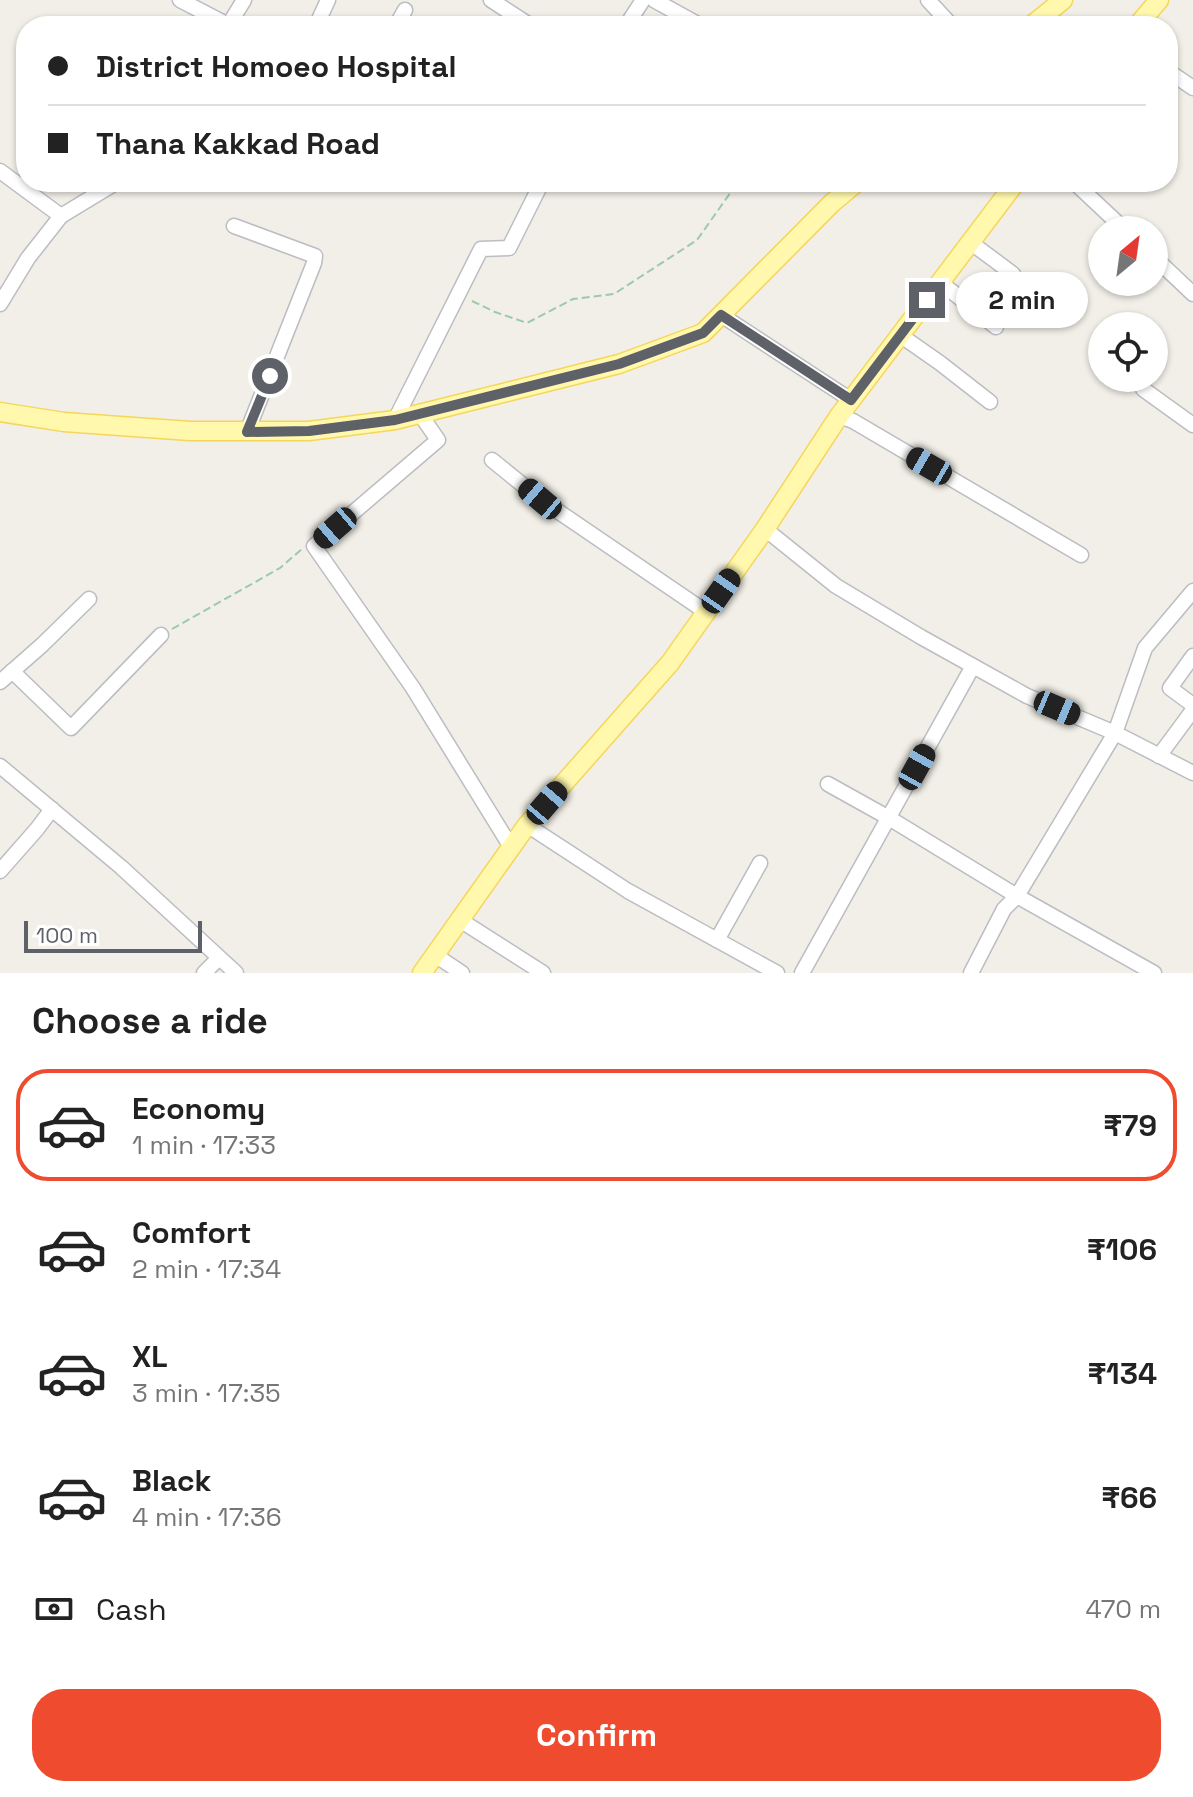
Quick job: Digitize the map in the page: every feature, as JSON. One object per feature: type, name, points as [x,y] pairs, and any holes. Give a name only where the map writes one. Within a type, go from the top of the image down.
[{"type":"main road","points":[[1043,16],[1063,0]]},
{"type":"main road","points":[[1145,16],[1159,0]]},
{"type":"main road","points":[[0,412],[64,422],[190,431],[309,431],[395,420],[619,364],[703,333],[845,192]]},
{"type":"main road","points":[[422,973],[527,825],[670,663],[765,529],[839,416],[1008,192]]},
{"type":"street","points":[[180,0],[210,16]]},
{"type":"street","points":[[491,0],[516,16]]},
{"type":"street","points":[[654,0],[683,16]]},
{"type":"street","points":[[928,0],[943,16]]},
{"type":"street","points":[[402,16],[405,10]]},
{"type":"street","points":[[28,192],[61,216]]},
{"type":"street","points":[[0,304],[28,258],[61,216],[101,192]]},
{"type":"street","points":[[395,420],[481,249],[509,248],[537,192]]},
{"type":"street","points":[[1085,192],[1110,216]]},
{"type":"street","points":[[234,226],[315,256],[247,432]]},
{"type":"street","points":[[970,242],[1013,274]]},
{"type":"street","points":[[1168,270],[1193,294]]},
{"type":"street","points":[[940,282],[996,327]]},
{"type":"street","points":[[721,315],[851,400]]},
{"type":"street","points":[[900,335],[990,402]]},
{"type":"street","points":[[1147,392],[1193,425]]},
{"type":"street","points":[[420,414],[438,440],[314,546],[413,688],[511,847]]},
{"type":"street","points":[[839,416],[853,421],[1081,555]]},
{"type":"street","points":[[492,460],[540,499],[706,612]]},
{"type":"street","points":[[765,529],[836,586],[921,637],[1027,696],[1115,733],[1193,773]]},
{"type":"street","points":[[971,973],[1004,909],[1017,896],[1115,733],[1145,648],[1193,591]]},
{"type":"street","points":[[0,682],[89,599]]},
{"type":"street","points":[[12,671],[71,728],[161,635]]},
{"type":"street","points":[[1159,756],[1193,707],[1170,688],[1193,656]]},
{"type":"street","points":[[802,973],[973,666]]},
{"type":"street","points":[[0,766],[121,867],[236,973]]},
{"type":"street","points":[[828,784],[1154,973]]},
{"type":"street","points":[[0,871],[52,809]]},
{"type":"street","points":[[527,825],[628,891],[777,973]]},
{"type":"street","points":[[717,940],[760,863]]},
{"type":"street","points":[[460,920],[543,973]]},
{"type":"street","points":[[435,955],[462,973]]},
{"type":"street","points":[[204,973],[219,958]]},
{"type":"path","points":[[458,294],[527,323],[573,299],[614,294],[697,240],[731,192]]},
{"type":"route","points":[[270,376],[247,432],[309,431],[395,420],[619,364],[703,333],[721,315],[851,400],[927,300]]}]
